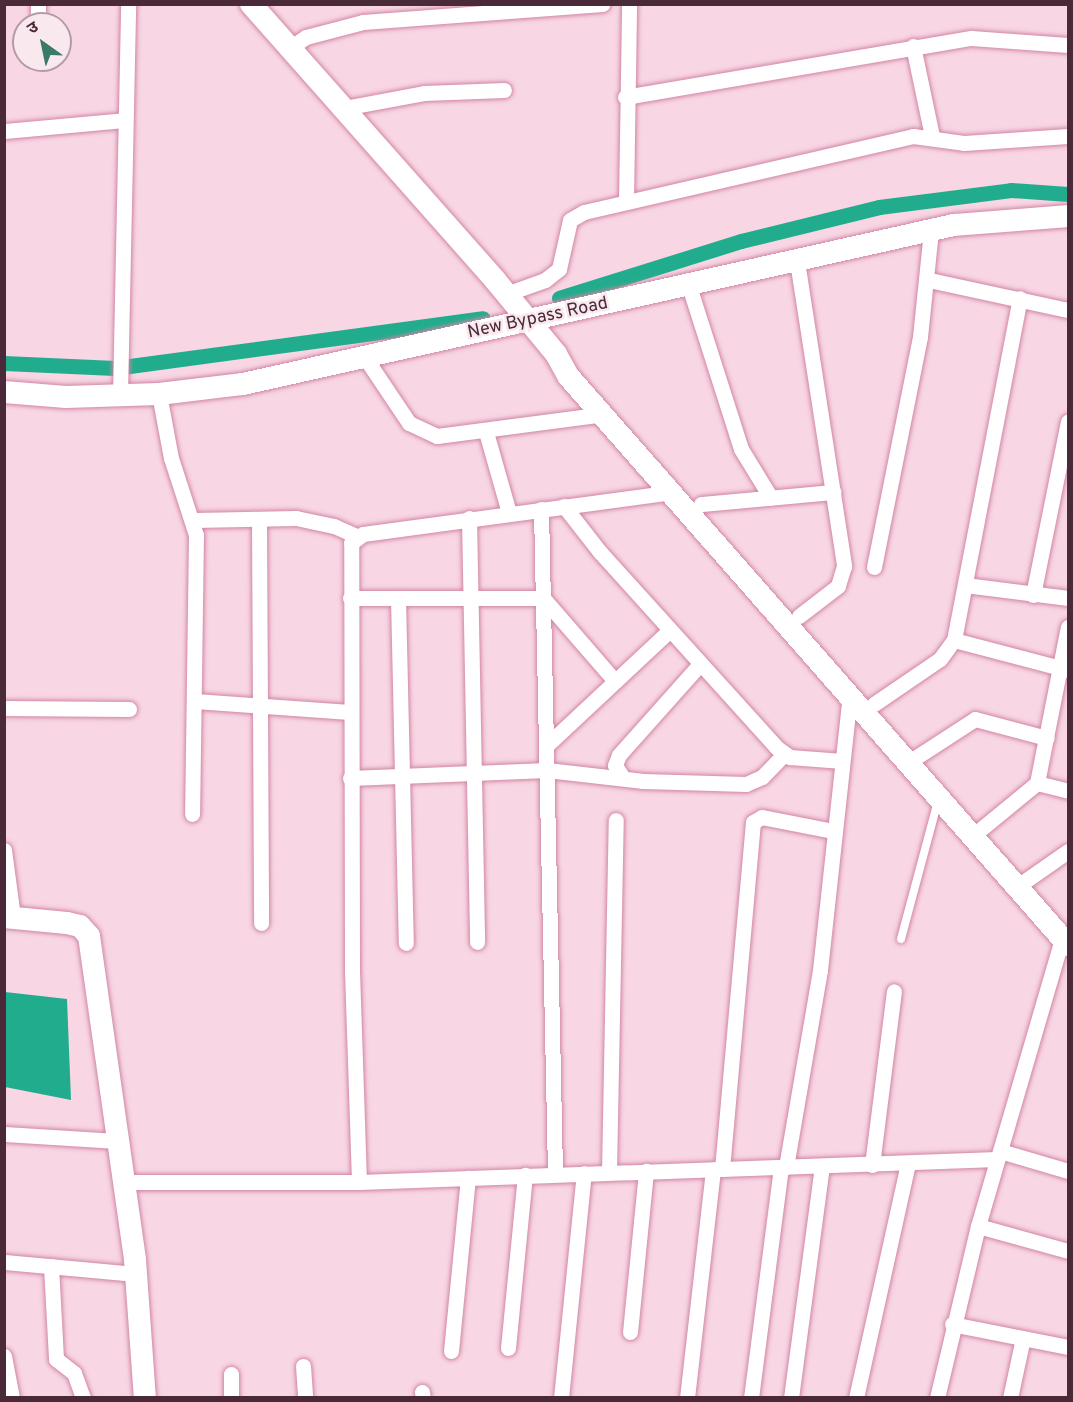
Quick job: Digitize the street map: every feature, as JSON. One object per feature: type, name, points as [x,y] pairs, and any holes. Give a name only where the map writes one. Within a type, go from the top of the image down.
[{"type":"street","points":[[120,388],[127,249],[125,120],[128,4]]},
{"type":"street","points":[[250,4],[506,294],[556,354],[569,377],[1066,938]]},
{"type":"street","points":[[290,48],[306,37],[363,22],[470,8],[602,4]]},
{"type":"street","points":[[626,202],[625,97],[629,4]]},
{"type":"street","points":[[625,97],[913,46],[991,38],[1068,45]]},
{"type":"street","points":[[913,46],[932,136]]},
{"type":"street","points":[[344,108],[424,93],[504,90]]},
{"type":"street","points":[[4,131],[125,120]]},
{"type":"street","points":[[506,294],[559,269],[566,253],[568,226],[575,216],[626,202],[913,136],[932,136],[964,143],[1068,136]]},
{"type":"street","name":"New Bypass Road","points":[[4,392],[120,388],[159,394],[243,384],[931,230],[1068,216]]},
{"type":"street","points":[[874,567],[929,280],[931,230]]},
{"type":"street","points":[[797,261],[833,492],[843,578],[799,616]]},
{"type":"street","points":[[929,280],[1068,310]]},
{"type":"street","points":[[689,286],[741,448],[771,498]]},
{"type":"street","points":[[874,704],[940,659],[954,640],[1020,298]]},
{"type":"street","points":[[556,354],[577,368],[799,616],[1025,881],[1066,938]]},
{"type":"street","points":[[364,356],[393,403],[418,430],[448,437],[603,414]]},
{"type":"street","points":[[159,394],[171,458],[194,520],[195,702],[192,814]]},
{"type":"street","points":[[1033,595],[1066,444],[1068,421]]},
{"type":"street","points":[[486,432],[509,513]]},
{"type":"street","points":[[194,520],[318,521],[356,536],[469,518],[672,492]]},
{"type":"street","points":[[701,504],[833,492]]},
{"type":"street","points":[[564,506],[700,664],[784,754],[842,762]]},
{"type":"street","points":[[541,509],[555,1174]]},
{"type":"street","points":[[469,518],[476,773],[477,942]]},
{"type":"street","points":[[260,519],[258,706],[261,922]]},
{"type":"street","points":[[356,536],[350,550],[350,712],[359,1182]]},
{"type":"street","points":[[965,585],[1068,598]]},
{"type":"street","points":[[350,598],[543,598],[615,681]]},
{"type":"street","points":[[398,598],[406,943]]},
{"type":"street","points":[[981,829],[1037,783],[1065,670],[1068,627]]},
{"type":"street","points":[[546,745],[670,630]]},
{"type":"street","points":[[954,640],[1065,670]]},
{"type":"street","points":[[623,778],[615,765],[619,755],[700,664]]},
{"type":"street","points":[[751,1398],[783,1168],[820,970],[833,831],[850,694]]},
{"type":"street","points":[[195,702],[350,712]]},
{"type":"street","points":[[4,708],[129,709]]},
{"type":"street","points":[[918,756],[975,719],[1047,738]]},
{"type":"street","points":[[351,778],[547,770],[623,778],[746,784],[762,777],[784,754]]},
{"type":"street","points":[[1037,783],[1068,791]]},
{"type":"street","points":[[687,1398],[717,1169],[753,822],[762,817],[833,831]]},
{"type":"street","points":[[609,1172],[616,820]]},
{"type":"street","points":[[4,850],[8,917],[80,926],[89,936],[136,1274],[145,1398]]},
{"type":"street","points":[[1025,881],[1068,851]]},
{"type":"street","points":[[937,1398],[952,1324],[978,1226],[1066,938]]},
{"type":"street","points":[[872,1165],[894,991]]},
{"type":"street","points":[[4,1134],[118,1141]]},
{"type":"street","points":[[123,1182],[359,1182],[609,1172],[908,1164],[999,1155],[1068,1171]]},
{"type":"street","points":[[856,1398],[908,1164]]},
{"type":"street","points":[[790,1398],[822,1166]]},
{"type":"street","points":[[630,1332],[646,1171]]},
{"type":"street","points":[[561,1398],[584,1173]]},
{"type":"street","points":[[508,1348],[525,1175]]},
{"type":"street","points":[[451,1351],[468,1178]]},
{"type":"street","points":[[978,1226],[1068,1251]]},
{"type":"street","points":[[4,1262],[136,1274]]},
{"type":"street","points":[[51,1266],[56,1359],[74,1373],[83,1398]]},
{"type":"street","points":[[952,1324],[1068,1347]]},
{"type":"street","points":[[1010,1398],[1023,1338]]},
{"type":"street","points":[[4,1356],[9,1393]]},
{"type":"street","points":[[303,1366],[305,1398]]},
{"type":"street","points":[[231,1374],[231,1398]]},
{"type":"lane","points":[[901,939],[940,796]]},
{"type":"shaded area","points":[[5,992],[67,999],[71,1100],[5,1087]]},
{"type":"waterway","points":[[559,298],[741,241],[879,207],[1011,190],[1068,194]]},
{"type":"waterway","points":[[4,363],[115,368],[483,318]]}]
